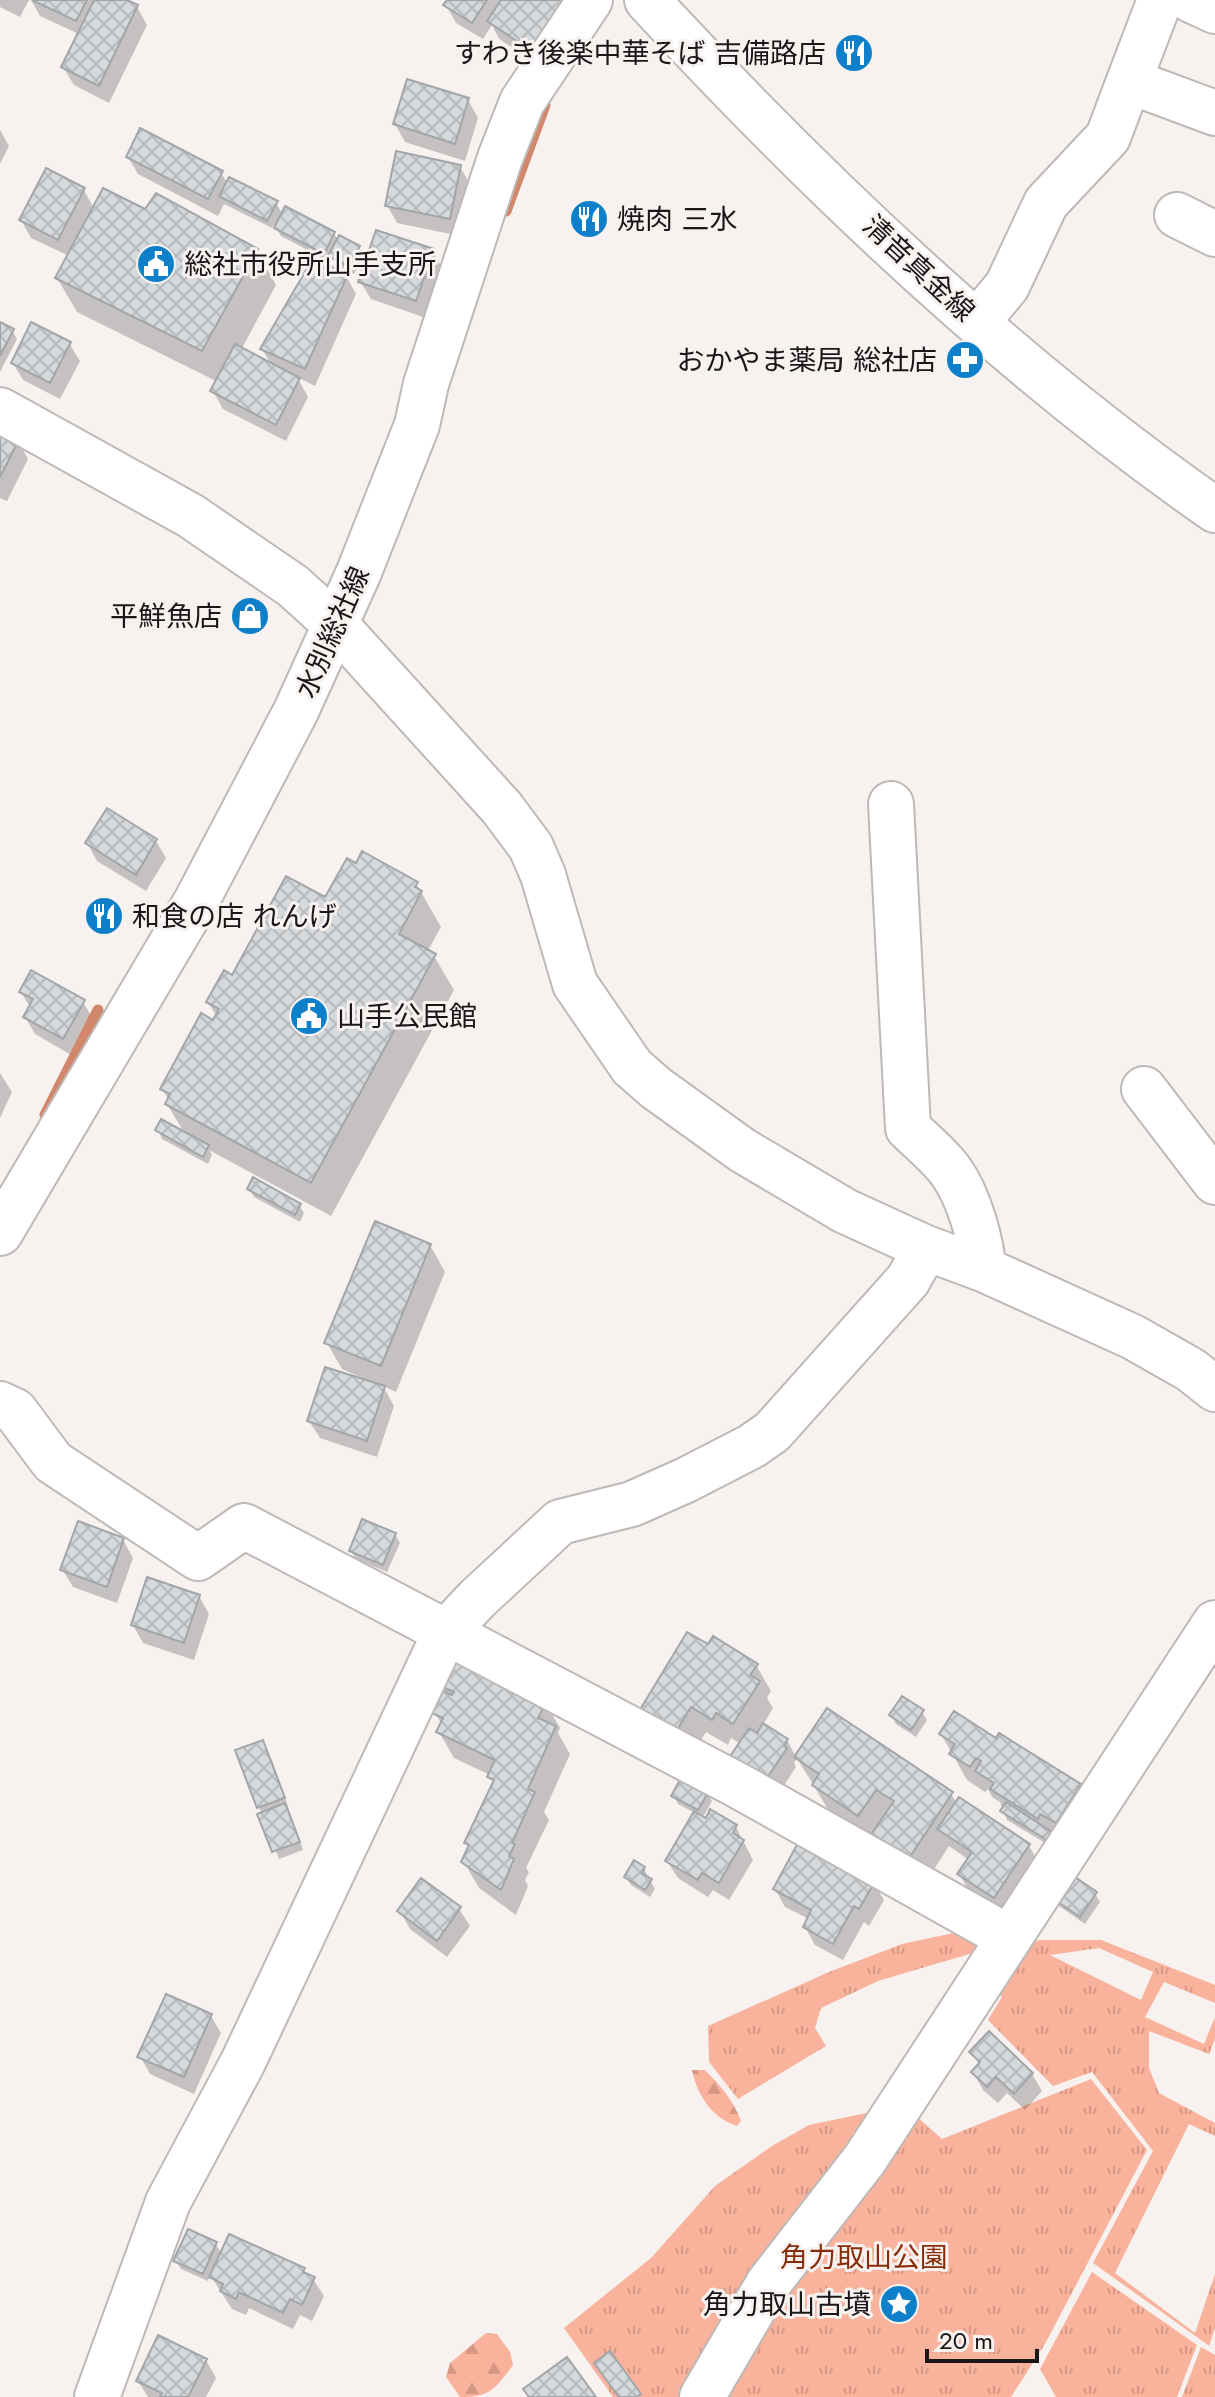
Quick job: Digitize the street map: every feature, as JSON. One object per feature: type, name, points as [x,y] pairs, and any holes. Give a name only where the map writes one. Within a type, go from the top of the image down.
[{"type":"street","name":"水別総社線","points":[[0,1233],[197,900],[296,711],[359,572],[417,425],[426,384],[500,158],[522,102],[590,0]]},
{"type":"street","name":"清音真金線","points":[[647,0],[794,150],[977,322],[1035,372],[1210,498]]},
{"type":"street","points":[[977,322],[1007,286],[1046,203],[1108,137],[1160,0]]},
{"type":"street","points":[[1191,0],[1215,11]]},
{"type":"street","points":[[1129,81],[1215,113]]},
{"type":"street","points":[[0,410],[191,516],[282,579],[335,624],[502,808],[531,847],[543,875],[575,984],[632,1067],[656,1088],[742,1150],[845,1211],[926,1248],[983,1269],[1145,1344],[1191,1370],[1215,1389]]},
{"type":"street","points":[[891,804],[908,1128],[951,1172],[964,1195],[982,1255],[983,1269]]},
{"type":"street","points":[[1144,1089],[1215,1182]]},
{"type":"street","points":[[97,2397],[168,2202],[243,2062],[445,1633],[560,1522],[632,1504],[686,1480],[752,1446],[772,1432],[908,1280],[926,1248]]},
{"type":"street","points":[[0,1404],[15,1411],[53,1462],[198,1558],[244,1526],[739,1786],[1008,1937]]},
{"type":"street","points":[[702,2397],[768,2284],[865,2159],[1215,1623]]},
{"type":"green space","points":[[963,1931],[980,1944],[976,1952],[878,1981],[821,2008],[815,2028],[826,2046],[738,2099],[709,2062],[708,2026],[829,1972],[902,1944]]},
{"type":"green space","points":[[1101,1940],[1215,1985],[1215,2003],[1164,1982],[1145,2017],[1204,2044],[1215,2017],[1215,2039],[1209,2054],[1149,2031],[1149,2068],[1159,2093],[1215,2123],[1215,2136],[1189,2124],[1115,2273],[1195,2333],[1215,2274],[1215,2328],[1209,2346],[1093,2263],[1153,2151],[1092,2072],[1053,2086],[988,2020],[1002,1997],[994,1990],[1031,1942]],"holes":[[[1099,1948],[1153,1972],[1141,2000],[1050,1955]]]},
{"type":"green space","points":[[692,2070],[705,2070],[721,2087],[741,2121],[737,2126],[720,2117],[707,2104]]},
{"type":"green space","name":"角力取山公園","points":[[1091,2079],[1147,2150],[1045,2344],[1011,2397],[613,2397],[564,2328],[651,2258],[715,2186],[772,2146],[809,2125],[881,2110],[915,2115],[942,2139]]},
{"type":"green space","points":[[1092,2272],[1197,2345],[1177,2397],[1056,2397],[1040,2369]]},
{"type":"green space","points":[[486,2333],[497,2334],[510,2352],[513,2365],[491,2390],[460,2397],[446,2377],[450,2363]]},
{"type":"green space","points":[[1201,2347],[1215,2355],[1215,2397],[1182,2397]]},
{"type":"building","points":[[32,0],[87,0],[76,21]]},
{"type":"building","points":[[94,0],[127,0],[138,5],[99,86],[61,67]]},
{"type":"building","points":[[447,0],[487,0],[472,23],[443,5]]},
{"type":"building","points":[[501,0],[563,0],[530,50],[487,21]]},
{"type":"building","points":[[407,79],[469,98],[455,144],[393,124]]},
{"type":"building","points":[[140,128],[223,171],[208,199],[126,157]]},
{"type":"building","points":[[396,151],[461,165],[450,219],[385,206]]},
{"type":"building","points":[[46,168],[85,188],[58,240],[19,220]]},
{"type":"building","points":[[229,177],[278,201],[267,221],[219,196]]},
{"type":"building","name":"総社市役所山手支所","points":[[103,188],[145,209],[156,193],[258,249],[202,351],[55,278]]},
{"type":"building","points":[[285,206],[335,232],[324,254],[274,228]]},
{"type":"building","points":[[376,230],[434,249],[416,301],[358,282]]},
{"type":"building","points":[[339,235],[360,246],[349,267],[328,256]]},
{"type":"building","points":[[313,258],[348,274],[305,369],[260,349]]},
{"type":"building","points":[[0,322],[14,329],[0,356]]},
{"type":"building","points":[[31,322],[71,342],[50,383],[11,363]]},
{"type":"building","points":[[235,344],[300,378],[276,425],[210,391]]},
{"type":"building","points":[[0,430],[19,440],[0,477]]},
{"type":"building","points":[[107,808],[157,839],[136,875],[85,843]]},
{"type":"building","name":"山手公民館","points":[[362,851],[418,882],[415,887],[422,891],[399,934],[436,954],[311,1183],[165,1104],[170,1094],[160,1089],[201,1013],[213,1020],[219,1009],[206,1002],[224,970],[232,975],[286,876],[325,897],[347,858],[356,863]]},
{"type":"building","points":[[31,970],[85,1000],[63,1039],[23,1017],[33,999],[19,992]]},
{"type":"building","points":[[161,1119],[209,1145],[203,1157],[155,1130]]},
{"type":"building","points":[[253,1177],[301,1204],[295,1215],[247,1189]]},
{"type":"building","points":[[375,1221],[431,1244],[381,1366],[324,1343]]},
{"type":"building","points":[[325,1367],[385,1386],[367,1441],[307,1421]]},
{"type":"building","points":[[362,1519],[396,1533],[383,1565],[349,1551]]},
{"type":"building","points":[[78,1521],[124,1538],[107,1587],[60,1570]]},
{"type":"building","points":[[147,1577],[200,1595],[184,1643],[131,1625]]},
{"type":"building","points":[[687,1632],[708,1644],[713,1636],[758,1664],[750,1675],[760,1681],[733,1724],[716,1713],[712,1720],[691,1707],[674,1735],[638,1713]]},
{"type":"building","points":[[456,1651],[547,1701],[538,1718],[556,1726],[528,1789],[535,1792],[512,1843],[515,1844],[509,1856],[514,1859],[501,1890],[461,1862],[469,1845],[464,1843],[494,1780],[487,1777],[495,1760],[436,1732],[443,1718],[432,1713],[443,1691],[452,1695],[454,1692],[440,1686]]},
{"type":"building","points":[[902,1696],[924,1710],[911,1730],[889,1715]]},
{"type":"building","points":[[827,1708],[953,1792],[907,1861],[870,1836],[894,1801],[876,1790],[858,1816],[812,1785],[819,1774],[794,1757]]},
{"type":"building","points":[[954,1711],[996,1738],[999,1733],[1081,1784],[1056,1823],[1040,1814],[1038,1819],[990,1789],[994,1783],[975,1771],[981,1761],[976,1758],[970,1767],[949,1754],[955,1744],[939,1734]]},
{"type":"building","points":[[763,1723],[788,1739],[784,1746],[787,1748],[765,1781],[729,1758],[749,1728],[757,1733]]},
{"type":"building","points":[[263,1740],[285,1798],[257,1808],[235,1750]]},
{"type":"building","points":[[682,1776],[709,1791],[698,1810],[671,1796]]},
{"type":"building","points":[[959,1797],[1030,1844],[994,1898],[957,1874],[972,1852],[937,1829]]},
{"type":"building","points":[[1006,1802],[1052,1832],[1047,1840],[1000,1811]]},
{"type":"building","points":[[285,1803],[300,1842],[272,1852],[257,1814]]},
{"type":"building","points":[[710,1809],[737,1825],[733,1833],[744,1840],[719,1883],[702,1873],[698,1880],[665,1861],[694,1811],[706,1818]]},
{"type":"building","points":[[800,1839],[875,1881],[859,1909],[854,1906],[833,1944],[803,1927],[811,1910],[773,1889]]},
{"type":"building","points":[[634,1860],[645,1867],[642,1873],[652,1879],[645,1890],[624,1877]]},
{"type":"building","points":[[1069,1873],[1097,1892],[1080,1917],[1052,1898]]},
{"type":"building","points":[[421,1878],[461,1907],[437,1941],[397,1911]]},
{"type":"building","points":[[166,1994],[212,2014],[184,2077],[137,2057]]},
{"type":"building","points":[[989,2031],[1033,2073],[1014,2094],[996,2077],[987,2087],[971,2072],[980,2062],[969,2052]]},
{"type":"building","points":[[188,2229],[217,2242],[203,2274],[173,2261]]},
{"type":"building","points":[[229,2234],[305,2268],[303,2272],[315,2277],[302,2305],[290,2299],[283,2313],[239,2292],[236,2299],[220,2291],[223,2284],[209,2277]]},
{"type":"building","points":[[158,2335],[207,2359],[188,2397],[160,2397],[162,2393],[136,2381]]},
{"type":"building","points":[[610,2351],[641,2394],[619,2397],[594,2363]]},
{"type":"building","points":[[567,2357],[596,2397],[529,2397],[523,2389]]},
{"type":"waterway","points":[[506,211],[545,105]]},
{"type":"waterway","points":[[45,1115],[98,1010]]},
{"type":"place","name":"すわき後楽中華そば 吉備路店","points":[[854,53]]},
{"type":"place","name":"焼肉 三水","points":[[589,219]]},
{"type":"place","name":"総社市役所山手支所","points":[[156,264]]},
{"type":"place","name":"おかやま薬局 総社店","points":[[965,360]]},
{"type":"place","name":"平鮮魚店","points":[[250,616]]},
{"type":"place","name":"和食の店 れんげ","points":[[104,916]]},
{"type":"place","name":"山手公民館","points":[[309,1016]]},
{"type":"place","name":"角力取山古墳","points":[[899,2304]]}]
